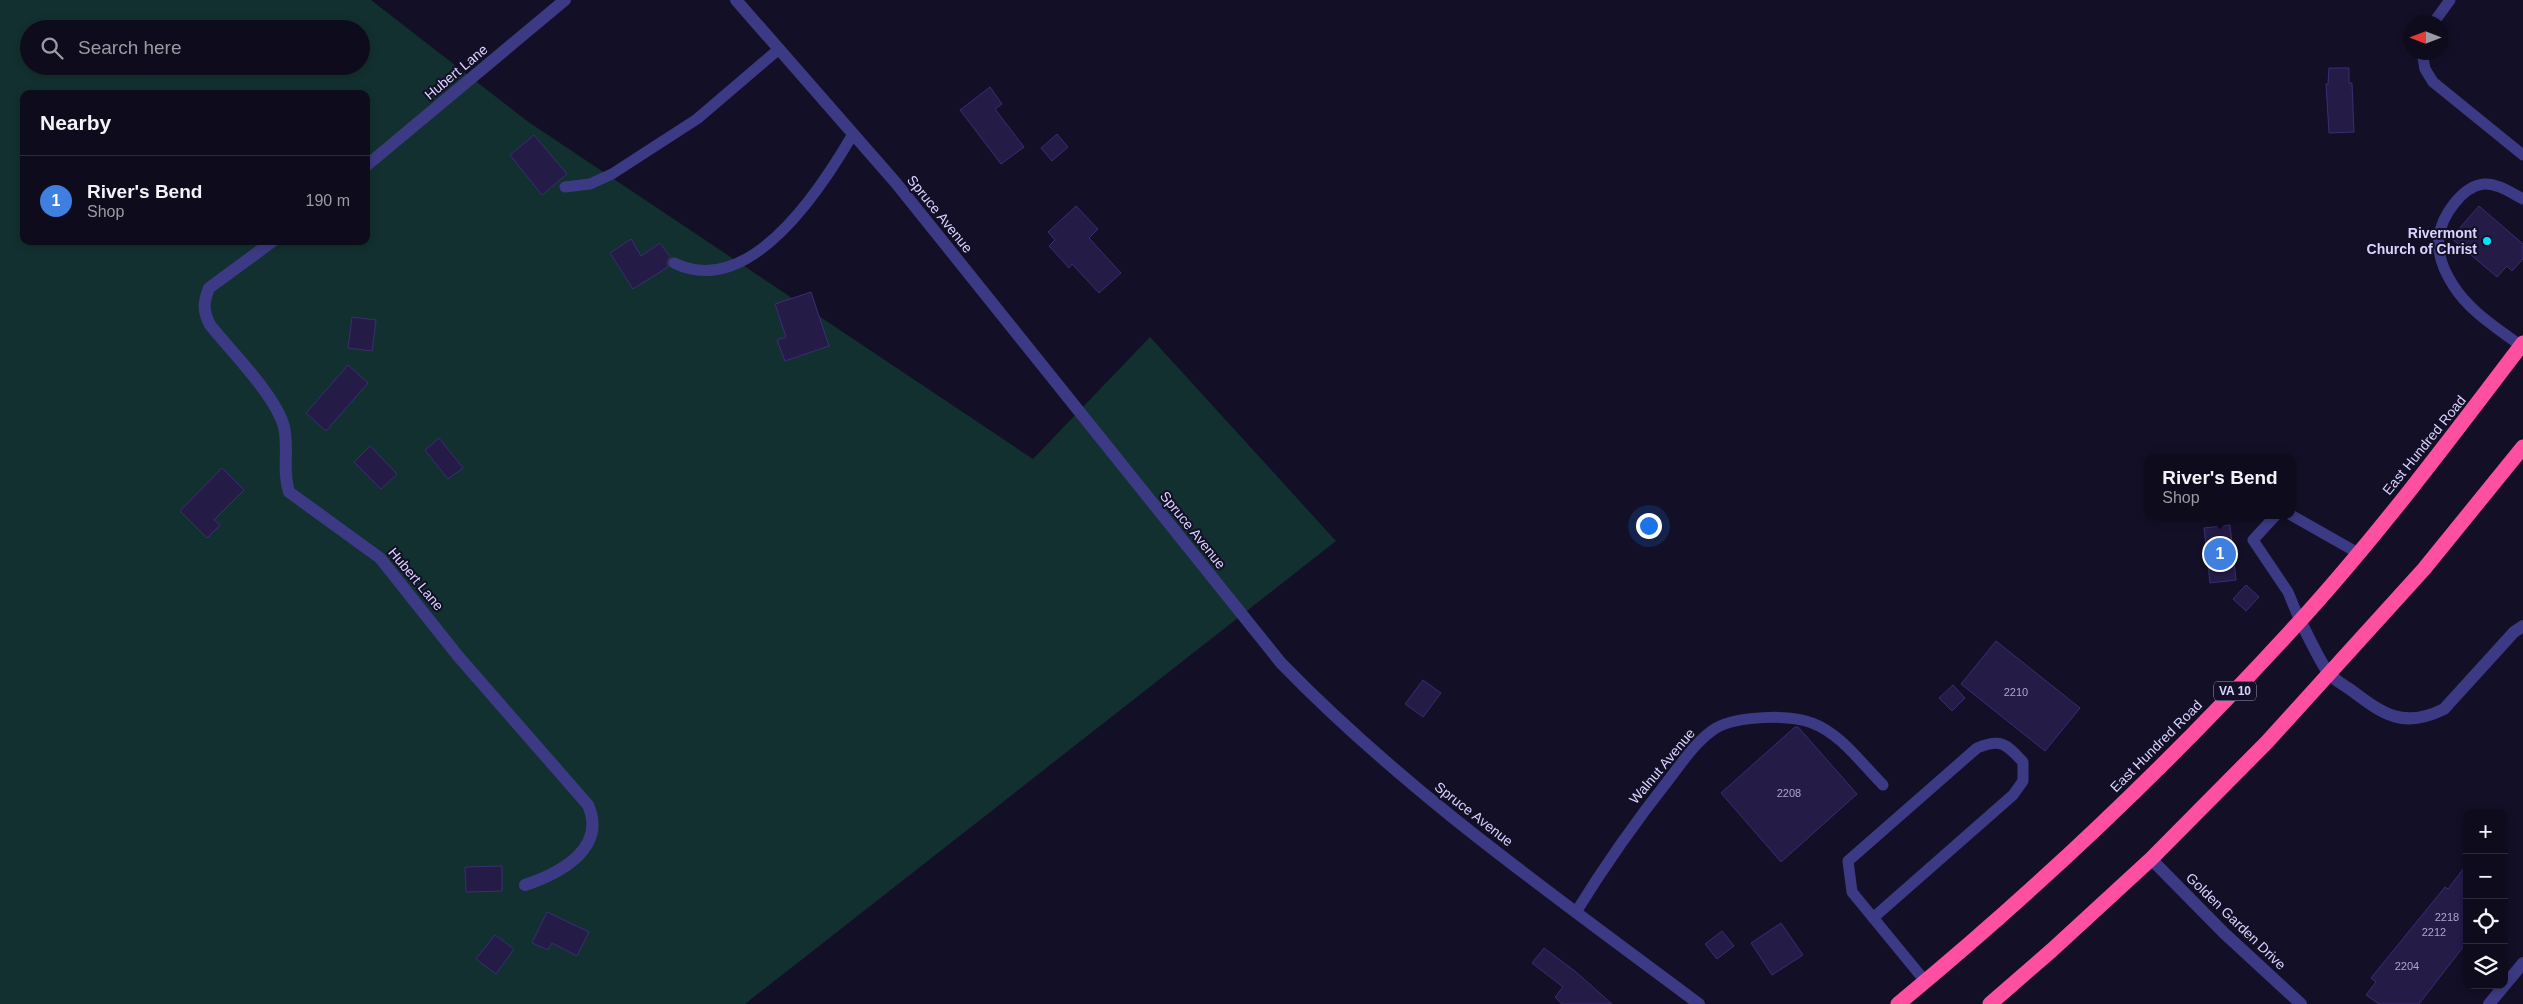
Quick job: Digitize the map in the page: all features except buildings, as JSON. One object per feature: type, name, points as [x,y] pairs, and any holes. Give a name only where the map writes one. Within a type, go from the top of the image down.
[{"type":"highway","name":"East Hundred Road","points":[[1898,1004],[1967,946],[2143,782],[2241,684],[2300,621],[2358,553],[2466,420],[2522,345]]},
{"type":"highway","points":[[1990,1004],[2052,950],[2151,858],[2267,742],[2424,570],[2523,447]]},
{"type":"street","name":"Hubert Lane","points":[[370,163],[565,0]]},
{"type":"street","name":"Spruce Avenue","points":[[736,0],[896,184],[1281,663],[1330,714],[1384,762],[1576,912],[1699,1004]]},
{"type":"street","name":"Hubert Lane","points":[[267,245],[209,288],[204,299],[204,312],[210,325],[276,406],[284,427],[285,481],[289,492],[380,558],[458,656],[588,805],[594,817],[594,832],[589,845],[559,870],[525,885]]},
{"type":"street","points":[[2300,621],[2328,673],[2376,709],[2391,717],[2408,720],[2428,717],[2444,709],[2514,632],[2523,626]]},
{"type":"street","name":"Golden Garden Drive","points":[[2151,858],[2224,933],[2301,1004]]},
{"type":"street","points":[[2489,1004],[2523,963]]},
{"type":"lane","points":[[2439,15],[2450,0]]},
{"type":"lane","points":[[565,187],[590,184],[612,174],[697,119],[779,49]]},
{"type":"lane","points":[[2423,60],[2425,69],[2433,82],[2523,155]]},
{"type":"lane","points":[[674,263],[698,271],[717,270],[734,265],[759,249],[788,225],[810,201],[831,172],[854,134]]},
{"type":"lane","points":[[2522,345],[2488,322],[2462,297],[2452,284],[2441,259],[2439,238],[2442,226],[2458,199],[2474,187],[2494,185],[2523,199]]},
{"type":"lane","points":[[2295,517],[2358,553]]},
{"type":"lane","points":[[2272,519],[2252,540],[2288,592],[2300,621]]},
{"type":"lane","name":"Walnut Avenue","points":[[1576,912],[1604,866],[1642,813],[1681,763],[1708,734],[1717,728],[1732,722],[1774,717],[1792,717],[1814,723],[1835,736],[1883,785]]},
{"type":"lane","points":[[1874,918],[2013,795],[2023,781],[2023,762],[2006,744],[1992,742],[1977,748],[1848,861],[1852,892],[1925,981]]},
{"type":"green space","points":[[0,0],[371,0],[527,121],[1033,459],[1150,337],[1336,541],[745,1004],[0,1004]]},
{"type":"place","name":"Rivermont Church of Christ","points":[[2487,241]]},
{"type":"place","name":"River's Bend","points":[[2220,554]]}]
